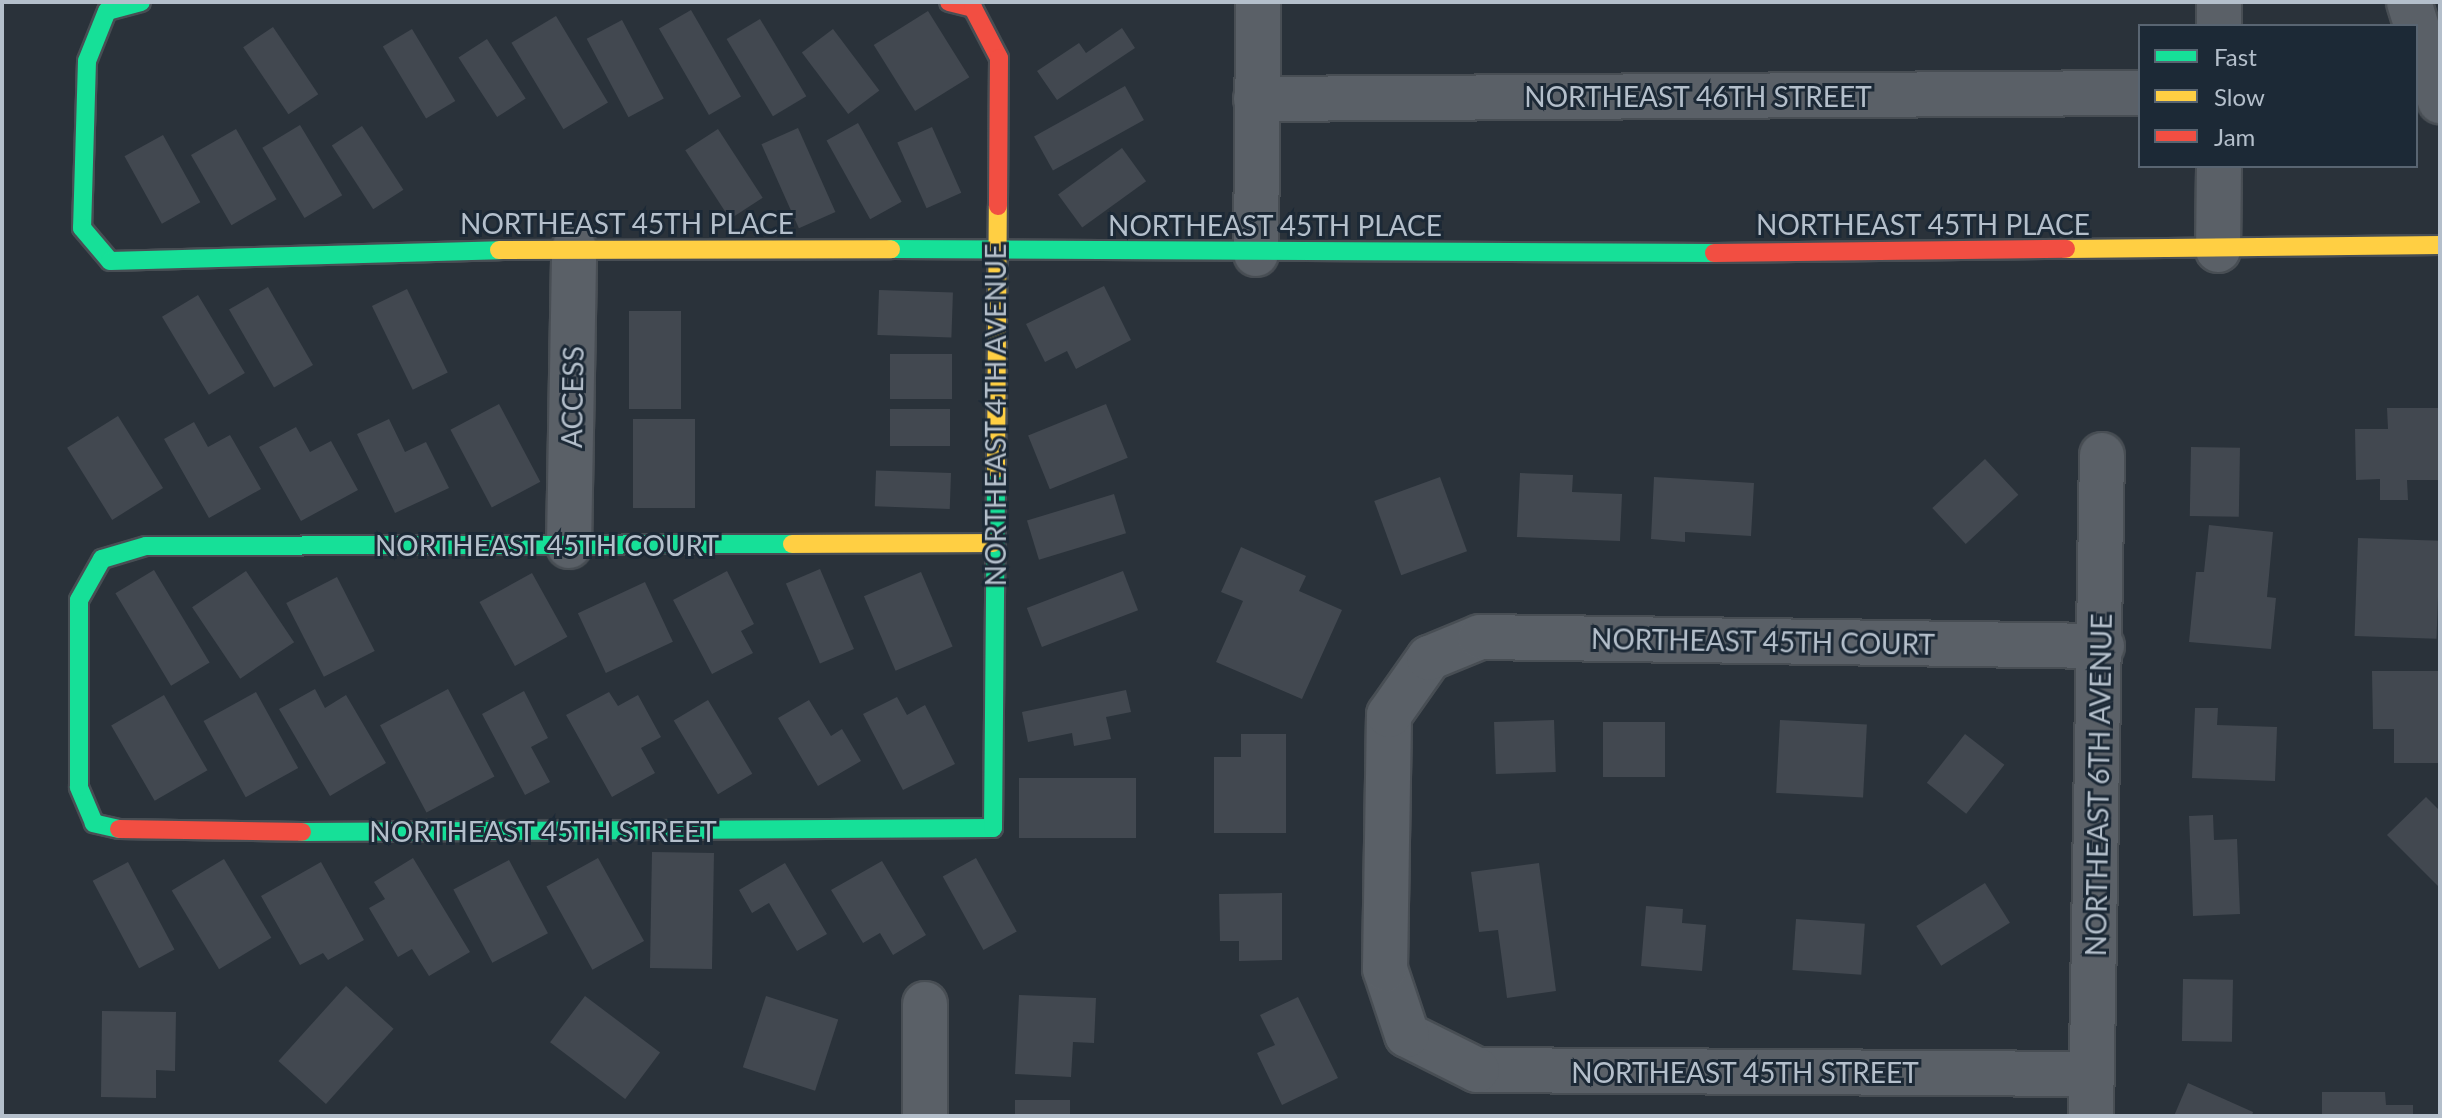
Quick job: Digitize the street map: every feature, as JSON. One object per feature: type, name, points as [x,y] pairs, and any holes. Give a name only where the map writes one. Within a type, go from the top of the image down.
[{"type":"street","name":"NORTHEAST 45TH PLACE","points":[[141,2],[107,11],[87,61],[82,228],[110,261],[574,248],[1256,254],[2218,250],[2440,245]]},
{"type":"street","name":"NORTHEAST 4TH AVENUE","points":[[949,2],[973,8],[999,58],[993,828]]},
{"type":"street","points":[[1256,254],[1258,2]]},
{"type":"street","points":[[2219,2],[2219,24]]},
{"type":"street","points":[[2409,2],[2416,24]]},
{"type":"street","points":[[2418,31],[2440,101]]},
{"type":"street","name":"NORTHEAST 46TH STREET","points":[[1256,99],[2138,93]]},
{"type":"street","points":[[2218,250],[2219,168]]},
{"type":"street","name":"ACCESS","points":[[569,546],[574,248]]},
{"type":"street","name":"NORTHEAST 6TH AVENUE","points":[[2091,1095],[2102,646],[2102,455]]},
{"type":"street","name":"NORTHEAST 45TH COURT","points":[[94,823],[79,787],[79,600],[102,559],[146,546],[993,543]]},
{"type":"street","name":"NORTHEAST 45TH COURT","points":[[1407,1035],[1385,969],[1389,715],[1429,658],[1480,637],[2102,646]]},
{"type":"street","name":"NORTHEAST 45TH STREET","points":[[94,823],[134,833],[993,828]]},
{"type":"street","points":[[925,1004],[925,1116]]},
{"type":"street","name":"NORTHEAST 45TH STREET","points":[[1407,1035],[1477,1070],[2091,1095]]},
{"type":"building","points":[[691,10],[741,97],[709,115],[659,28]]},
{"type":"building","points":[[928,11],[969,77],[915,111],[874,45]]},
{"type":"building","points":[[556,16],[608,103],[563,129],[511,43]]},
{"type":"building","points":[[760,19],[806,96],[773,116],[727,39]]},
{"type":"building","points":[[622,20],[664,99],[628,117],[587,39]]},
{"type":"building","points":[[273,27],[318,94],[288,114],[243,47]]},
{"type":"building","points":[[1122,28],[1135,48],[1057,100],[1037,71],[1079,43],[1086,53]]},
{"type":"building","points":[[412,29],[455,101],[426,119],[383,47]]},
{"type":"building","points":[[833,29],[879,90],[848,114],[802,52]]},
{"type":"building","points":[[487,39],[526,99],[497,117],[458,58]]},
{"type":"building","points":[[1125,86],[1144,120],[1053,171],[1034,136]]},
{"type":"building","points":[[858,123],[902,202],[870,219],[827,140]]},
{"type":"building","points":[[300,125],[342,195],[305,218],[262,148]]},
{"type":"building","points":[[362,126],[403,190],[373,209],[332,146]]},
{"type":"building","points":[[932,127],[961,193],[927,208],[897,142]]},
{"type":"building","points":[[798,128],[835,212],[799,228],[761,144]]},
{"type":"building","points":[[236,129],[276,199],[231,225],[191,155]]},
{"type":"building","points":[[718,129],[763,198],[730,219],[685,150]]},
{"type":"building","points":[[163,135],[200,202],[162,224],[125,156]]},
{"type":"building","points":[[1122,148],[1146,181],[1082,228],[1058,194]]},
{"type":"building","points":[[1104,286],[1131,340],[1076,369],[1067,351],[1045,362],[1026,324]]},
{"type":"building","points":[[268,287],[313,365],[274,387],[229,310]]},
{"type":"building","points":[[407,289],[448,373],[413,390],[372,306]]},
{"type":"building","points":[[879,290],[953,293],[951,338],[877,335]]},
{"type":"building","points":[[198,295],[245,373],[209,395],[162,317]]},
{"type":"building","points":[[629,311],[681,311],[681,409],[629,409]]},
{"type":"building","points":[[890,354],[952,354],[952,399],[890,399]]},
{"type":"building","points":[[499,404],[540,482],[492,508],[450,430]]},
{"type":"building","points":[[1106,404],[1128,458],[1050,489],[1028,435]]},
{"type":"building","points":[[2387,408],[2440,408],[2440,480],[2407,480],[2408,500],[2380,500],[2380,479],[2356,480],[2355,429],[2388,429]]},
{"type":"building","points":[[890,409],[950,409],[950,446],[890,446]]},
{"type":"building","points":[[118,416],[163,488],[112,520],[67,448]]},
{"type":"building","points":[[389,419],[405,452],[426,442],[449,488],[395,513],[357,434]]},
{"type":"building","points":[[633,419],[695,419],[695,508],[633,508]]},
{"type":"building","points":[[194,422],[208,447],[230,435],[261,489],[209,518],[164,439]]},
{"type":"building","points":[[296,427],[310,452],[331,441],[358,490],[301,521],[259,447]]},
{"type":"building","points":[[2191,447],[2240,448],[2239,517],[2190,516]]},
{"type":"building","points":[[1985,459],[2018,495],[1966,544],[1932,508]]},
{"type":"building","points":[[876,470],[951,473],[950,509],[875,506]]},
{"type":"building","points":[[1520,473],[1573,475],[1572,492],[1622,494],[1620,541],[1517,537]]},
{"type":"building","points":[[1440,477],[1467,551],[1401,575],[1374,501]]},
{"type":"building","points":[[1654,477],[1754,483],[1751,536],[1685,532],[1685,542],[1651,539]]},
{"type":"building","points":[[1114,494],[1126,533],[1039,560],[1027,521]]},
{"type":"building","points":[[2209,525],[2273,532],[2267,597],[2276,598],[2271,649],[2189,642],[2196,572],[2204,572]]},
{"type":"building","points":[[2358,538],[2440,541],[2437,639],[2355,636]]},
{"type":"building","points":[[1241,547],[1306,576],[1299,591],[1342,610],[1302,699],[1216,662],[1243,601],[1221,592]]},
{"type":"building","points":[[820,569],[854,649],[820,664],[786,583]]},
{"type":"building","points":[[154,570],[210,663],[171,686],[115,593]]},
{"type":"building","points":[[246,571],[294,642],[240,679],[192,607]]},
{"type":"building","points":[[727,571],[754,624],[741,631],[753,653],[712,674],[673,600]]},
{"type":"building","points":[[1123,571],[1138,610],[1042,647],[1027,608]]},
{"type":"building","points":[[921,572],[953,647],[896,671],[864,596]]},
{"type":"building","points":[[532,573],[567,637],[515,666],[480,602]]},
{"type":"building","points":[[337,577],[375,651],[324,677],[286,603]]},
{"type":"building","points":[[645,582],[673,642],[606,673],[578,613]]},
{"type":"building","points":[[2372,671],[2440,671],[2440,763],[2394,763],[2394,729],[2373,729]]},
{"type":"building","points":[[315,689],[325,708],[346,695],[386,763],[330,796],[279,709]]},
{"type":"building","points":[[448,689],[494,776],[426,813],[380,725]]},
{"type":"building","points":[[1126,690],[1131,712],[1106,717],[1111,739],[1074,746],[1072,733],[1028,742],[1022,712]]},
{"type":"building","points":[[524,691],[548,738],[531,747],[550,782],[525,795],[482,714]]},
{"type":"building","points":[[256,692],[298,768],[246,797],[204,721]]},
{"type":"building","points":[[609,692],[618,706],[638,695],[661,737],[641,748],[655,773],[612,797],[566,715]]},
{"type":"building","points":[[164,695],[208,770],[155,801],[111,726]]},
{"type":"building","points":[[897,697],[907,715],[925,705],[955,764],[903,790],[863,714]]},
{"type":"building","points":[[708,700],[752,774],[718,794],[674,721]]},
{"type":"building","points":[[809,700],[831,736],[842,729],[861,761],[818,786],[778,718]]},
{"type":"building","points":[[2195,708],[2218,708],[2217,725],[2277,727],[2275,781],[2192,778]]},
{"type":"building","points":[[1554,720],[1556,772],[1496,774],[1494,722]]},
{"type":"building","points":[[1780,720],[1867,725],[1863,797],[1776,793]]},
{"type":"building","points":[[1603,722],[1665,722],[1665,777],[1603,777]]},
{"type":"building","points":[[1241,734],[1286,734],[1286,833],[1214,833],[1214,757],[1241,757]]},
{"type":"building","points":[[1965,734],[2004,765],[1966,814],[1927,783]]},
{"type":"building","points":[[1019,778],[1136,778],[1136,838],[1019,838]]},
{"type":"building","points":[[2426,797],[2440,811],[2440,888],[2387,835]]},
{"type":"building","points":[[2213,815],[2214,840],[2237,839],[2240,914],[2193,916],[2189,816]]},
{"type":"building","points":[[652,852],[714,853],[712,969],[650,968]]},
{"type":"building","points":[[413,858],[470,952],[429,976],[412,949],[398,957],[369,908],[385,899],[374,882]]},
{"type":"building","points":[[598,858],[644,941],[592,970],[546,887]]},
{"type":"building","points":[[976,858],[1017,931],[983,950],[943,876]]},
{"type":"building","points":[[224,859],[271,938],[219,969],[172,890]]},
{"type":"building","points":[[509,860],[548,933],[492,963],[453,890]]},
{"type":"building","points":[[882,861],[926,935],[893,955],[880,933],[863,943],[831,890]]},
{"type":"building","points":[[128,862],[174,949],[139,968],[93,881]]},
{"type":"building","points":[[321,862],[364,940],[328,960],[323,953],[300,965],[261,896]]},
{"type":"building","points":[[785,863],[827,934],[797,951],[769,903],[752,913],[739,890]]},
{"type":"building","points":[[1539,863],[1556,991],[1507,998],[1498,930],[1479,932],[1471,872]]},
{"type":"building","points":[[1985,883],[2010,923],[1941,966],[1916,926]]},
{"type":"building","points":[[1282,893],[1282,960],[1239,961],[1239,941],[1220,941],[1219,894]]},
{"type":"building","points":[[1646,906],[1683,909],[1682,923],[1706,925],[1702,971],[1641,966]]},
{"type":"building","points":[[1796,919],[1865,924],[1861,975],[1792,970]]},
{"type":"building","points":[[2183,979],[2233,980],[2232,1042],[2182,1041]]},
{"type":"building","points":[[346,986],[394,1029],[326,1104],[278,1061]]},
{"type":"building","points":[[1019,995],[1096,998],[1094,1043],[1073,1042],[1071,1077],[1015,1074]]},
{"type":"building","points":[[585,996],[660,1053],[625,1099],[550,1042]]},
{"type":"building","points":[[766,996],[838,1019],[815,1091],[743,1067]]},
{"type":"building","points":[[1298,997],[1338,1078],[1282,1105],[1257,1053],[1275,1045],[1260,1015]]},
{"type":"building","points":[[102,1011],[176,1012],[175,1071],[156,1070],[156,1098],[101,1097]]},
{"type":"building","points":[[2188,1083],[2253,1112],[2252,1116],[2174,1116]]},
{"type":"building","points":[[2322,1092],[2385,1092],[2386,1105],[2413,1105],[2413,1116],[2322,1116]]},
{"type":"building","points":[[1015,1100],[1070,1100],[1070,1116],[1015,1116]]},
{"type":"traffic: fast","points":[[141,2],[107,11],[87,61],[82,228],[110,261],[499,250]]},
{"type":"traffic: fast","points":[[891,249],[1714,253]]},
{"type":"traffic: fast","points":[[302,832],[993,828],[996,469]]},
{"type":"traffic: fast","points":[[119,829],[94,823],[79,787],[79,600],[102,559],[146,546],[792,544]]},
{"type":"traffic: slow","points":[[996,469],[998,206]]},
{"type":"traffic: slow","points":[[2066,249],[2440,245]]},
{"type":"traffic: slow","points":[[499,250],[891,249]]},
{"type":"traffic: slow","points":[[792,544],[993,543]]},
{"type":"traffic: jam","points":[[949,2],[973,8],[999,58],[998,206]]},
{"type":"traffic: jam","points":[[1714,253],[2066,249]]},
{"type":"traffic: jam","points":[[119,829],[302,832]]}]
